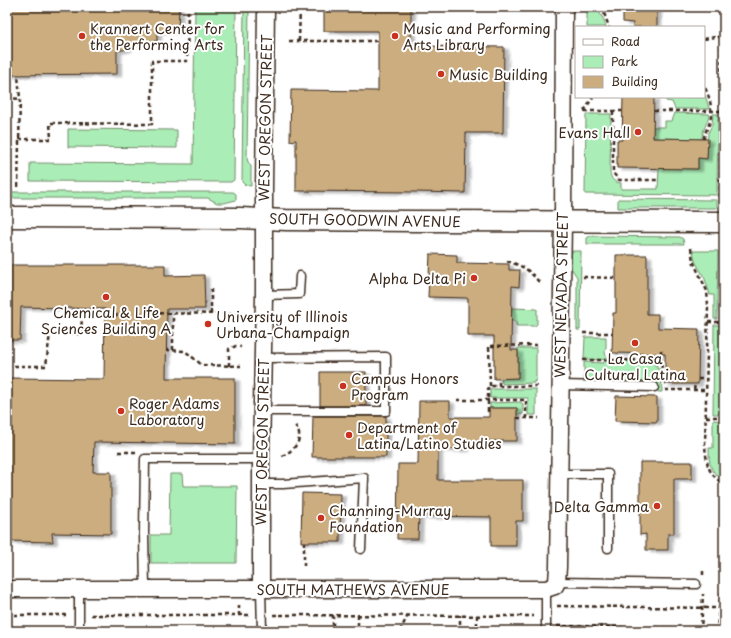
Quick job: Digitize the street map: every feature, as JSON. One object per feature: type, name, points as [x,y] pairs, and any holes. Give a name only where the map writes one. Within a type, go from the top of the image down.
[{"type":"street","name":"WEST OREGON STREET","points":[[261,589],[266,7]]},
{"type":"street","name":"WEST NEVADA STREET","points":[[552,586],[558,576],[564,7]]},
{"type":"street","name":"SOUTH GOODWIN AVENUE","points":[[7,217],[722,222]]},
{"type":"street","name":"SOUTH MATHEWS AVENUE","points":[[7,589],[261,589],[552,586]]},
{"type":"lane","points":[[264,295],[299,294],[300,276]]},
{"type":"lane","points":[[262,411],[386,410],[386,357],[263,358]]},
{"type":"lane","points":[[560,385],[654,387]]},
{"type":"lane","points":[[145,588],[145,459],[261,459]]},
{"type":"lane","points":[[560,474],[608,474],[608,548]]},
{"type":"lane","points":[[261,484],[283,484],[364,478],[361,549]]},
{"type":"lane","name":"SOUTH MATHEWS AVENUE","points":[[552,586],[696,584]]},
{"type":"lane","points":[[546,631],[546,606],[552,586]]},
{"type":"lane","points":[[79,589],[79,631]]},
{"type":"lane","points":[[261,589],[262,631]]},
{"type":"path","points":[[19,139],[51,139],[50,123],[152,124],[152,61],[187,61],[188,7]]},
{"type":"path","points":[[299,41],[300,7]]},
{"type":"path","points":[[601,7],[609,26]]},
{"type":"path","points":[[722,7],[723,36],[720,200],[722,222],[722,322],[724,332]]},
{"type":"path","points":[[705,39],[723,36]]},
{"type":"path","points":[[289,42],[378,41]]},
{"type":"path","points":[[18,75],[20,99],[18,187]]},
{"type":"path","points":[[704,139],[704,134],[708,128],[712,111],[711,103],[705,88]]},
{"type":"path","points":[[7,98],[20,99]]},
{"type":"path","points":[[592,98],[584,111],[622,111]]},
{"type":"path","points":[[613,111],[613,173],[619,180],[657,180]]},
{"type":"path","points":[[654,111],[722,111]]},
{"type":"path","points":[[691,248],[693,261],[707,291],[708,305],[705,446],[708,466],[716,479],[724,484]]},
{"type":"path","points":[[508,261],[530,272],[539,282]]},
{"type":"path","points":[[583,277],[616,278]]},
{"type":"path","points":[[211,286],[211,314]]},
{"type":"path","points":[[138,313],[242,314]]},
{"type":"path","points":[[173,314],[173,350]]},
{"type":"path","points":[[7,366],[46,366],[50,334],[81,334],[82,315],[118,315]]},
{"type":"path","points":[[708,322],[722,322]]},
{"type":"path","points":[[583,333],[613,333]]},
{"type":"path","points":[[488,412],[488,389],[490,386],[489,346],[539,345]]},
{"type":"path","points":[[229,366],[230,349],[236,346],[241,347]]},
{"type":"path","points":[[166,350],[185,351],[202,365],[241,366]]},
{"type":"path","points":[[661,350],[659,363],[662,383]]},
{"type":"path","points":[[583,360],[658,360],[659,363]]},
{"type":"path","points":[[499,379],[499,386]]},
{"type":"path","points":[[698,379],[707,379]]},
{"type":"path","points":[[694,390],[695,384]]},
{"type":"path","points":[[490,386],[539,386]]},
{"type":"path","points":[[663,394],[665,390],[707,390]]},
{"type":"path","points":[[457,400],[526,400],[526,418]]},
{"type":"path","points":[[706,418],[724,417]]},
{"type":"path","points":[[517,418],[539,418]]},
{"type":"path","points":[[282,456],[290,453],[298,442],[299,434],[297,428],[292,422]]},
{"type":"path","points":[[304,542],[304,566]]},
{"type":"path","points":[[703,569],[703,577]]},
{"type":"path","points":[[718,630],[718,609],[724,572]]},
{"type":"path","points":[[701,630],[702,592]]},
{"type":"path","points":[[239,602],[239,615]]},
{"type":"path","points":[[546,606],[702,607],[715,608],[724,613]]},
{"type":"path","points":[[333,615],[333,631]]},
{"type":"path","points":[[358,615],[358,631]]},
{"type":"path","points":[[400,631],[408,615]]},
{"type":"path","points":[[460,615],[460,631]]},
{"type":"path","points":[[477,616],[477,630],[503,631]]},
{"type":"path","points":[[557,626],[701,630],[724,629]]},
{"type":"path","points":[[341,631],[387,630]]},
{"type":"green space","points":[[195,7],[236,7],[234,180],[231,182],[30,181],[30,163],[193,164]]},
{"type":"green space","points":[[244,7],[249,7],[247,158],[251,166],[251,186],[245,185],[242,182]]},
{"type":"green space","points":[[587,7],[596,7],[604,20],[606,26],[587,26]]},
{"type":"green space","points":[[705,96],[709,109],[675,109],[672,102],[666,101],[666,98],[705,98]]},
{"type":"green space","points":[[675,113],[709,114],[702,139],[653,138],[653,127],[665,127],[665,121],[672,121]]},
{"type":"green space","points":[[586,114],[611,114],[610,172],[613,180],[621,183],[621,189],[658,189],[659,168],[698,169],[698,158],[707,158],[708,133],[712,125],[713,114],[718,114],[717,195],[585,194]]},
{"type":"green space","points":[[723,114],[724,195],[722,195]]},
{"type":"green space","points":[[68,129],[177,130],[177,148],[68,147]]},
{"type":"green space","points":[[7,192],[233,192],[236,194],[236,200],[217,203],[208,198],[7,198]]},
{"type":"green space","points":[[618,199],[717,200],[717,208],[618,208]]},
{"type":"green space","points":[[590,236],[680,237],[683,239],[684,244],[587,244],[587,238]]},
{"type":"green space","points":[[572,251],[581,251],[580,330],[577,330],[577,277],[571,268]]},
{"type":"green space","points":[[693,251],[718,251],[717,319],[714,319],[714,295],[710,295],[705,279],[695,261]]},
{"type":"green space","points":[[512,308],[537,309],[537,324],[535,326],[517,326],[516,321],[511,321]]},
{"type":"green space","points":[[714,325],[719,325],[723,342],[722,414],[713,414]]},
{"type":"green space","points":[[585,337],[606,337],[605,353],[608,358],[601,360],[584,359]]},
{"type":"green space","points":[[518,348],[536,348],[536,381],[534,381],[534,383],[503,384],[501,380],[505,378],[518,378]]},
{"type":"green space","points":[[605,361],[655,362],[654,365],[657,365],[657,369],[661,369],[662,392],[658,392],[658,382],[645,381],[640,383],[584,381],[584,362],[603,363]]},
{"type":"green space","points":[[536,389],[536,415],[528,415],[528,398],[490,398],[490,390]]},
{"type":"green space","points":[[520,402],[523,404],[523,414],[517,415],[517,408],[490,408],[490,403]]},
{"type":"green space","points":[[713,420],[722,421],[721,478],[714,472],[710,465],[709,448],[713,448]]},
{"type":"green space","points":[[170,474],[182,474],[183,486],[237,486],[236,563],[151,563],[151,535],[169,535]]},
{"type":"building","name":"Krannert Center for the Performing Arts","points":[[7,7],[179,7],[178,31],[157,31],[157,41],[128,43],[127,49],[117,51],[117,74],[7,75]]},
{"type":"building","points":[[324,7],[411,7],[411,46],[504,47],[503,133],[466,133],[465,193],[296,191],[296,140],[290,141],[291,90],[378,91],[378,31],[324,31]]},
{"type":"building","points":[[623,7],[657,7],[657,26],[633,26],[633,23],[623,22]]},
{"type":"building","name":"Evans Hall","points":[[623,98],[654,98],[653,138],[708,139],[707,159],[698,158],[698,169],[617,168],[617,140],[622,140]]},
{"type":"building","points":[[430,254],[457,255],[457,263],[509,264],[509,270],[520,270],[519,287],[512,286],[511,350],[518,350],[518,378],[494,379],[494,336],[468,336],[468,298],[428,297]]},
{"type":"building","points":[[616,255],[647,255],[647,314],[658,314],[658,328],[699,329],[698,384],[665,384],[665,354],[612,353],[613,313],[616,313]]},
{"type":"building","name":"Roger Adams Laboratory","points":[[7,265],[165,265],[165,276],[204,275],[205,309],[167,309],[166,378],[235,378],[235,444],[94,442],[93,472],[111,472],[111,534],[52,533],[53,542],[7,541],[7,378],[104,379],[105,309],[21,307],[20,340],[7,340]]},
{"type":"building","name":"Campus Honors Program","points":[[320,372],[366,372],[366,406],[320,406]]},
{"type":"building","points":[[616,396],[657,397],[657,422],[615,421]]},
{"type":"building","points":[[419,401],[450,401],[450,417],[489,417],[489,408],[517,408],[517,441],[465,441],[465,449],[438,449],[438,480],[523,480],[523,521],[516,521],[516,546],[491,546],[491,517],[419,516],[418,539],[397,539],[398,464],[418,464]]},
{"type":"building","name":"Department of Latina/Latino Studies","points":[[313,416],[386,416],[386,457],[312,457]]},
{"type":"building","name":"Delta Gamma","points":[[640,462],[692,462],[692,479],[674,479],[674,534],[668,534],[668,550],[646,550],[646,534],[640,535]]},
{"type":"building","name":"Channing-Murray Foundation","points":[[302,493],[341,494],[340,542],[301,542]]},
{"type":"place","name":"Krannert Center for the Performing Arts","points":[[82,36]]},
{"type":"place","name":"Music and Performing Arts Library","points":[[395,36]]},
{"type":"place","name":"Music Building","points":[[441,74]]},
{"type":"place","name":"Evans Hall","points":[[638,132]]},
{"type":"place","name":"Alpha Delta Pi","points":[[474,278]]},
{"type":"place","name":"Chemical & Life Sciences Building A","points":[[106,297]]},
{"type":"place","name":"University of Illinois Urbana-Champaign","points":[[208,324]]},
{"type":"place","name":"La Casa Cultural Latina","points":[[635,343]]},
{"type":"place","name":"Campus Honors Program","points":[[343,386]]},
{"type":"place","name":"Roger Adams Laboratory","points":[[121,411]]},
{"type":"place","name":"Department of Latina/Latino Studies","points":[[349,435]]},
{"type":"place","name":"Delta Gamma","points":[[657,506]]},
{"type":"place","name":"Channing-Murray Foundation","points":[[321,518]]}]
